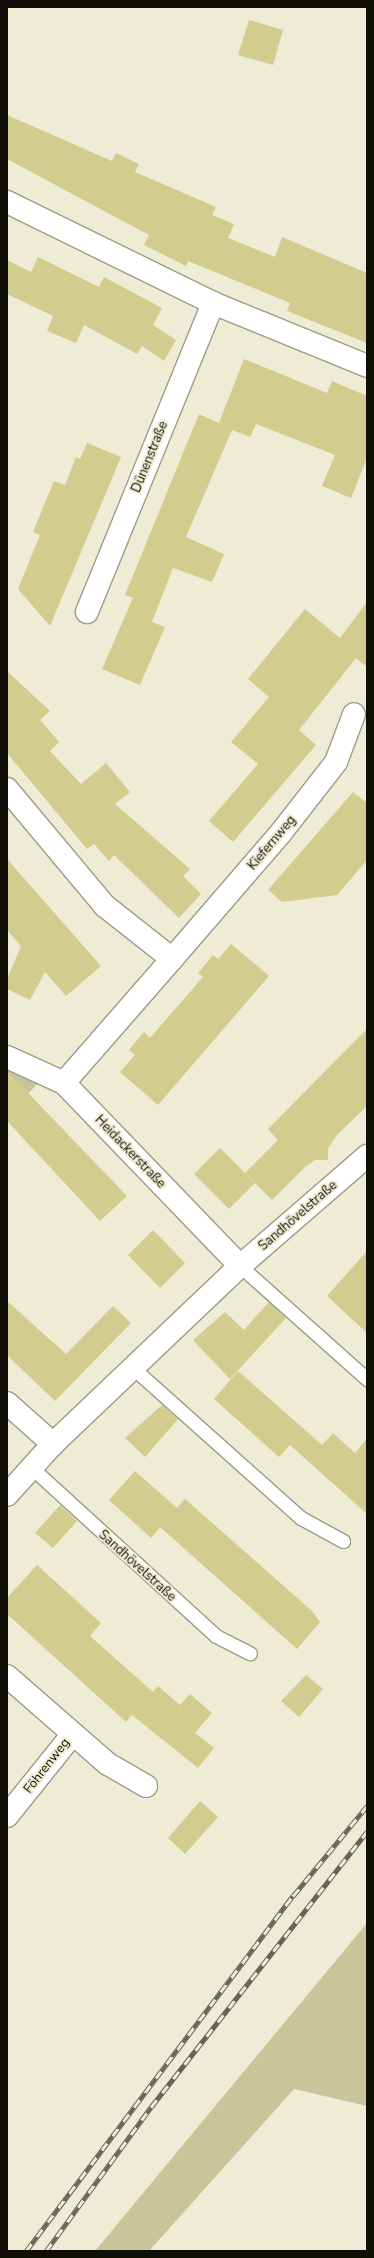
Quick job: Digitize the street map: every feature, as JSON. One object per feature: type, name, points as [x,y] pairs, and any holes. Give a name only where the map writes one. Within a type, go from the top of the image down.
[{"type":"street","points":[[7,202],[213,303],[367,366]]},
{"type":"street","name":"Dünenstraße","points":[[87,612],[213,303]]},
{"type":"street","name":"Kiefernweg","points":[[64,1083],[280,834],[336,762],[354,714]]},
{"type":"street","points":[[7,789],[106,906],[172,959]]},
{"type":"street","name":"Heidackerstraße","points":[[7,1057],[64,1083],[240,1266]]},
{"type":"street","name":"Sandhövelstraße","points":[[7,1495],[53,1444],[240,1266],[363,1166]]},
{"type":"street","points":[[7,1403],[53,1444]]},
{"type":"street","name":"Föhrenweg","points":[[7,1676],[108,1764],[146,1786]]},
{"type":"street","name":"Föhrenweg","points":[[7,1816],[73,1734]]},
{"type":"lane","points":[[240,1266],[367,1379]]},
{"type":"lane","points":[[133,1368],[301,1518],[343,1541]]},
{"type":"lane","name":"Sandhövelstraße","points":[[32,1468],[216,1636],[250,1653]]},
{"type":"shaded area","points":[[7,1064],[41,1080],[7,1116]]},
{"type":"shaded area","points":[[367,1923],[367,2106],[294,2089],[149,2251],[95,2251]]},
{"type":"building","points":[[249,20],[283,30],[273,65],[238,55]]},
{"type":"building","points":[[7,115],[112,161],[116,153],[139,164],[135,172],[216,207],[212,215],[234,224],[228,238],[275,257],[282,237],[367,273],[367,343],[287,311],[290,303],[188,261],[186,266],[144,245],[149,235],[7,159]]},
{"type":"building","points":[[38,257],[99,287],[104,277],[162,308],[153,325],[176,340],[164,361],[142,346],[137,354],[84,325],[76,343],[47,331],[53,316],[7,294],[7,260],[31,272]]},
{"type":"building","points":[[244,359],[327,393],[332,381],[367,396],[367,458],[351,498],[322,486],[335,455],[256,424],[250,437],[232,430],[186,537],[224,554],[212,582],[173,568],[152,622],[165,627],[140,685],[102,669],[133,598],[125,595],[199,414],[219,423]]},
{"type":"building","points":[[87,443],[121,457],[50,626],[18,589],[40,535],[33,532],[54,481],[65,485],[76,457],[80,459]]},
{"type":"building","points":[[367,602],[367,667],[356,658],[299,730],[316,745],[233,842],[209,821],[258,764],[231,742],[269,697],[248,679],[305,609],[340,638]]},
{"type":"building","points":[[7,671],[50,711],[40,720],[59,742],[50,751],[81,784],[106,763],[130,792],[115,804],[190,869],[183,876],[201,894],[179,918],[114,855],[109,861],[94,844],[87,849],[7,753]]},
{"type":"building","points":[[353,792],[367,803],[367,860],[337,895],[282,902],[268,890]]},
{"type":"building","points":[[7,859],[101,966],[66,996],[45,972],[30,1000],[7,989],[7,979],[21,946],[7,930]]},
{"type":"building","points":[[231,944],[269,976],[158,1105],[120,1072],[135,1055],[129,1050],[144,1032],[150,1038],[203,977],[198,973],[213,955],[218,959]]},
{"type":"building","points":[[367,1029],[367,1106],[337,1135],[328,1148],[328,1160],[315,1160],[305,1167],[272,1200],[245,1173],[278,1140],[268,1129]]},
{"type":"building","points":[[7,1071],[127,1196],[100,1221],[7,1121]]},
{"type":"building","points":[[220,1148],[255,1183],[229,1209],[194,1174]]},
{"type":"building","points":[[153,1230],[185,1263],[160,1288],[128,1255]]},
{"type":"building","points":[[367,1251],[367,1333],[327,1296]]},
{"type":"building","points":[[7,1301],[66,1354],[113,1306],[131,1323],[55,1401],[7,1355]]},
{"type":"building","points":[[269,1302],[286,1318],[230,1379],[193,1340],[225,1312],[244,1330]]},
{"type":"building","points":[[238,1371],[322,1445],[333,1433],[355,1453],[367,1439],[367,1514],[290,1445],[279,1457],[214,1399]]},
{"type":"building","points":[[162,1405],[178,1419],[145,1457],[125,1438]]},
{"type":"building","points":[[135,1471],[177,1508],[185,1499],[312,1611],[320,1622],[297,1649],[160,1527],[151,1538],[109,1500]]},
{"type":"building","points":[[60,1505],[77,1521],[53,1548],[35,1533]]},
{"type":"building","points":[[37,1565],[101,1623],[90,1636],[153,1692],[158,1686],[180,1705],[190,1694],[212,1713],[195,1733],[214,1748],[198,1768],[132,1715],[126,1722],[7,1614],[7,1598]]},
{"type":"building","points":[[306,1675],[323,1689],[299,1717],[281,1701]]},
{"type":"building","points":[[200,1801],[218,1817],[185,1854],[168,1838]]},
{"type":"railway","points":[[26,2251],[293,1896],[367,1806]]},
{"type":"railway","points":[[46,2251],[151,2107],[367,1832]]}]
